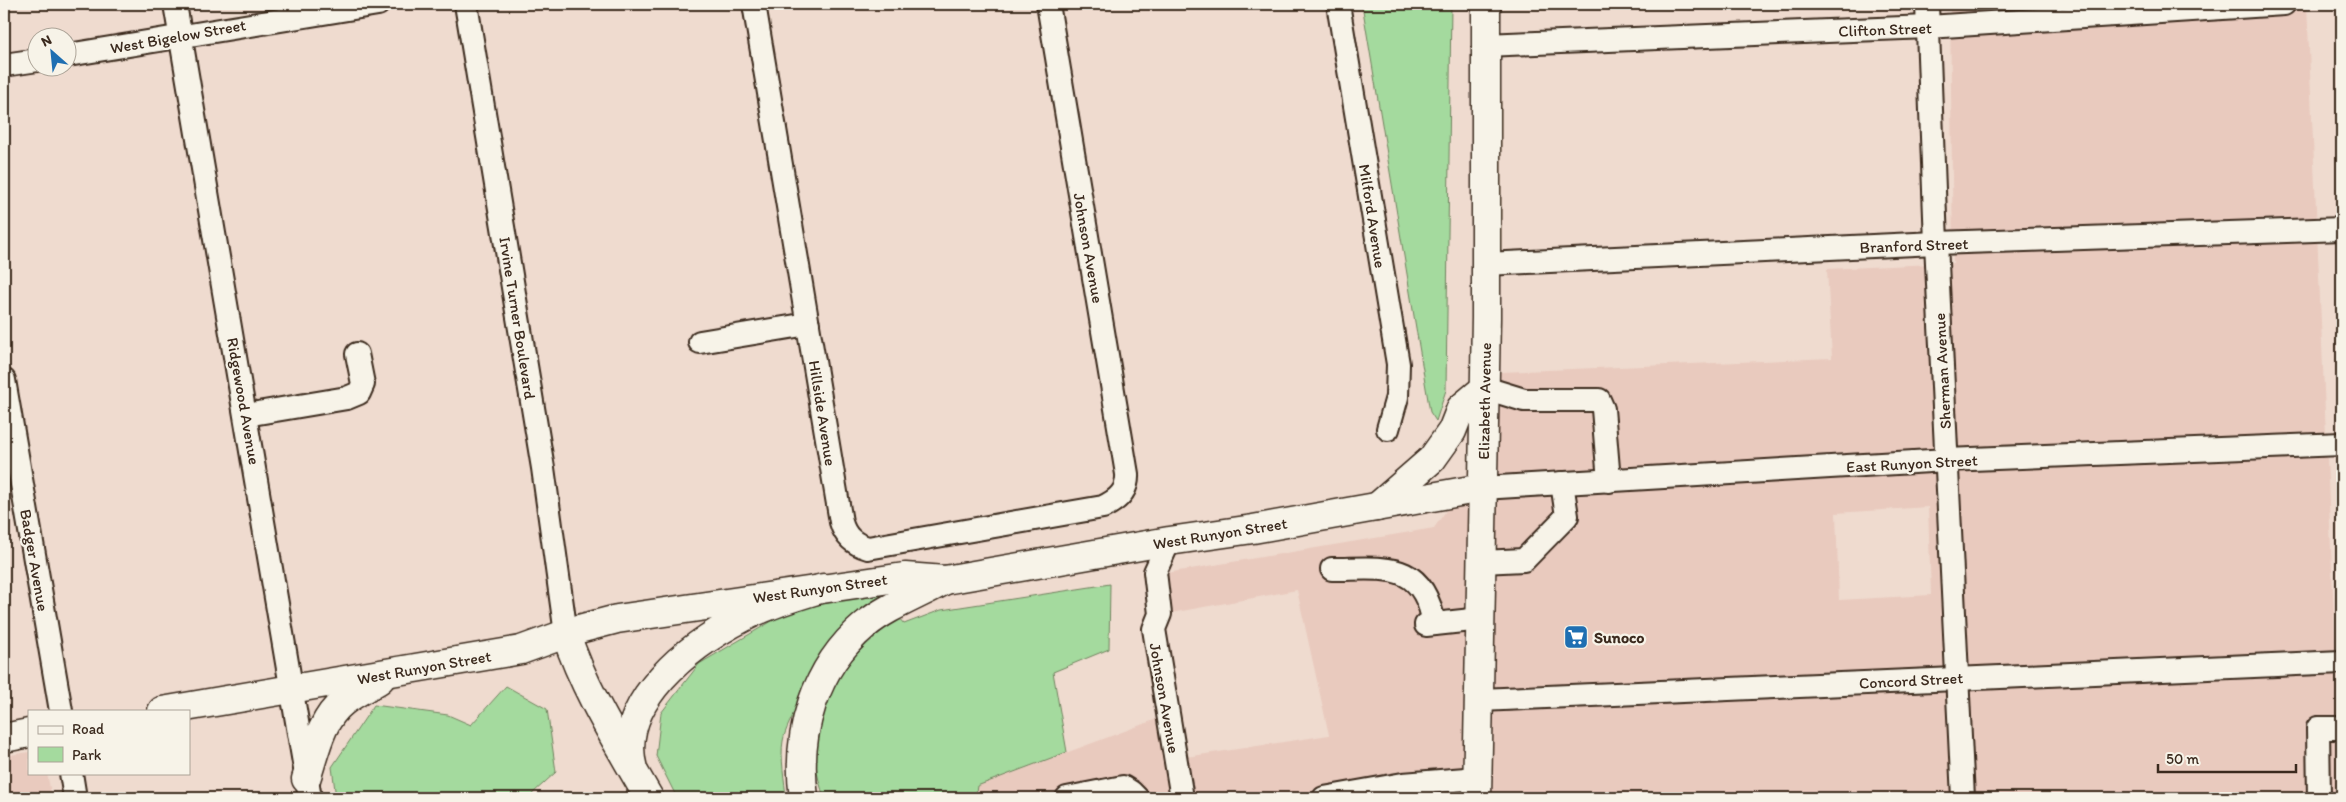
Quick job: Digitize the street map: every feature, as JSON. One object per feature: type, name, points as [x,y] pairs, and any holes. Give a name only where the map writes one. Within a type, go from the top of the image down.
[{"type":"main road","name":"Elizabeth Avenue","points":[[1478,788],[1485,388],[1486,4]]},
{"type":"main road","points":[[1377,507],[1432,459],[1452,431],[1461,408],[1485,388]]},
{"type":"main road","name":"West Runyon Street","points":[[168,710],[522,650],[566,634],[617,619],[904,577],[945,580],[1168,541],[1253,529],[1482,488]]},
{"type":"main road","points":[[804,798],[801,760],[806,725],[816,693],[832,662],[842,648],[866,624],[896,605],[945,580]]},
{"type":"main road","points":[[633,769],[629,751],[636,714],[650,693],[676,665],[717,633],[745,616],[775,603],[823,588]]},
{"type":"main road","points":[[566,634],[574,660],[586,684],[649,798]]},
{"type":"main road","points":[[308,789],[322,731],[330,716],[342,702],[390,673]]},
{"type":"main road","points":[[4,738],[28,733]]},
{"type":"street","name":"Ridgewood Avenue","points":[[176,4],[308,789]]},
{"type":"street","name":"West Bigelow Street","points":[[78,53],[378,4]]},
{"type":"street","name":"Irvine Turner Boulevard","points":[[466,4],[543,468],[566,634]]},
{"type":"street","name":"Hillside Avenue","points":[[754,4],[841,522],[847,536],[854,543],[868,548],[876,547],[1103,507],[1114,502],[1124,492]]},
{"type":"street","name":"Johnson Avenue","points":[[1048,4],[1127,474],[1124,492]]},
{"type":"street","name":"Milford Avenue","points":[[1338,4],[1398,364],[1397,397],[1388,429]]},
{"type":"street","name":"Sherman Avenue","points":[[1927,4],[1936,243],[1963,798]]},
{"type":"street","name":"Clifton Street","points":[[1485,45],[1928,27],[2284,4]]},
{"type":"street","points":[[4,65],[28,61]]},
{"type":"street","name":"Branford Street","points":[[1486,264],[1936,243],[2342,229]]},
{"type":"street","points":[[700,342],[808,324]]},
{"type":"street","points":[[246,415],[347,398],[359,393],[363,384],[357,354]]},
{"type":"street","name":"Badger Avenue","points":[[4,380],[61,710]]},
{"type":"street","points":[[1485,388],[1524,400],[1599,400],[1603,408],[1609,481]]},
{"type":"street","name":"East Runyon Street","points":[[1482,488],[1947,460],[2342,444]]},
{"type":"street","points":[[1482,562],[1524,560],[1567,516],[1562,483]]},
{"type":"street","name":"Johnson Avenue","points":[[1168,541],[1155,572],[1160,614],[1154,629],[1182,798]]},
{"type":"street","points":[[1332,569],[1395,569],[1416,582],[1424,592],[1430,625],[1481,618]]},
{"type":"street","name":"Concord Street","points":[[1480,700],[2342,662]]},
{"type":"street","points":[[2319,798],[2318,728],[2342,728]]},
{"type":"street","points":[[71,774],[75,798]]},
{"type":"street","points":[[1324,798],[1403,784],[1478,788]]},
{"type":"street","points":[[1067,798],[1123,787],[1137,798]]},
{"type":"shaded area","points":[[1950,4],[2307,4],[2342,798],[975,798],[977,786],[1173,713],[1180,758],[1329,735],[1297,590],[1171,613],[1167,573],[1434,528],[1476,468],[1477,373],[1832,358],[1827,269],[1953,263]],"holes":[[[1928,507],[1931,595],[1839,600],[1836,513]]]},
{"type":"shaded area","points":[[28,752],[28,774],[47,774],[52,798],[4,798],[4,756]]},
{"type":"green space","points":[[1362,4],[1451,4],[1446,390],[1436,421],[1430,412]]},
{"type":"green space","points":[[1110,584],[1109,649],[1053,672],[1067,752],[977,786],[975,798],[824,798],[817,773],[816,759],[828,700],[845,669],[856,655],[899,618],[904,624],[941,610]]},
{"type":"green space","points":[[884,591],[887,597],[854,619],[830,641],[813,669],[784,736],[782,762],[786,798],[677,798],[656,756],[661,713],[699,664],[789,611]]},
{"type":"green space","points":[[506,686],[547,709],[556,772],[533,793],[531,798],[336,798],[332,767],[374,705],[448,715],[471,725]]},
{"type":"place","name":"Sunoco","points":[[1576,637]]}]
